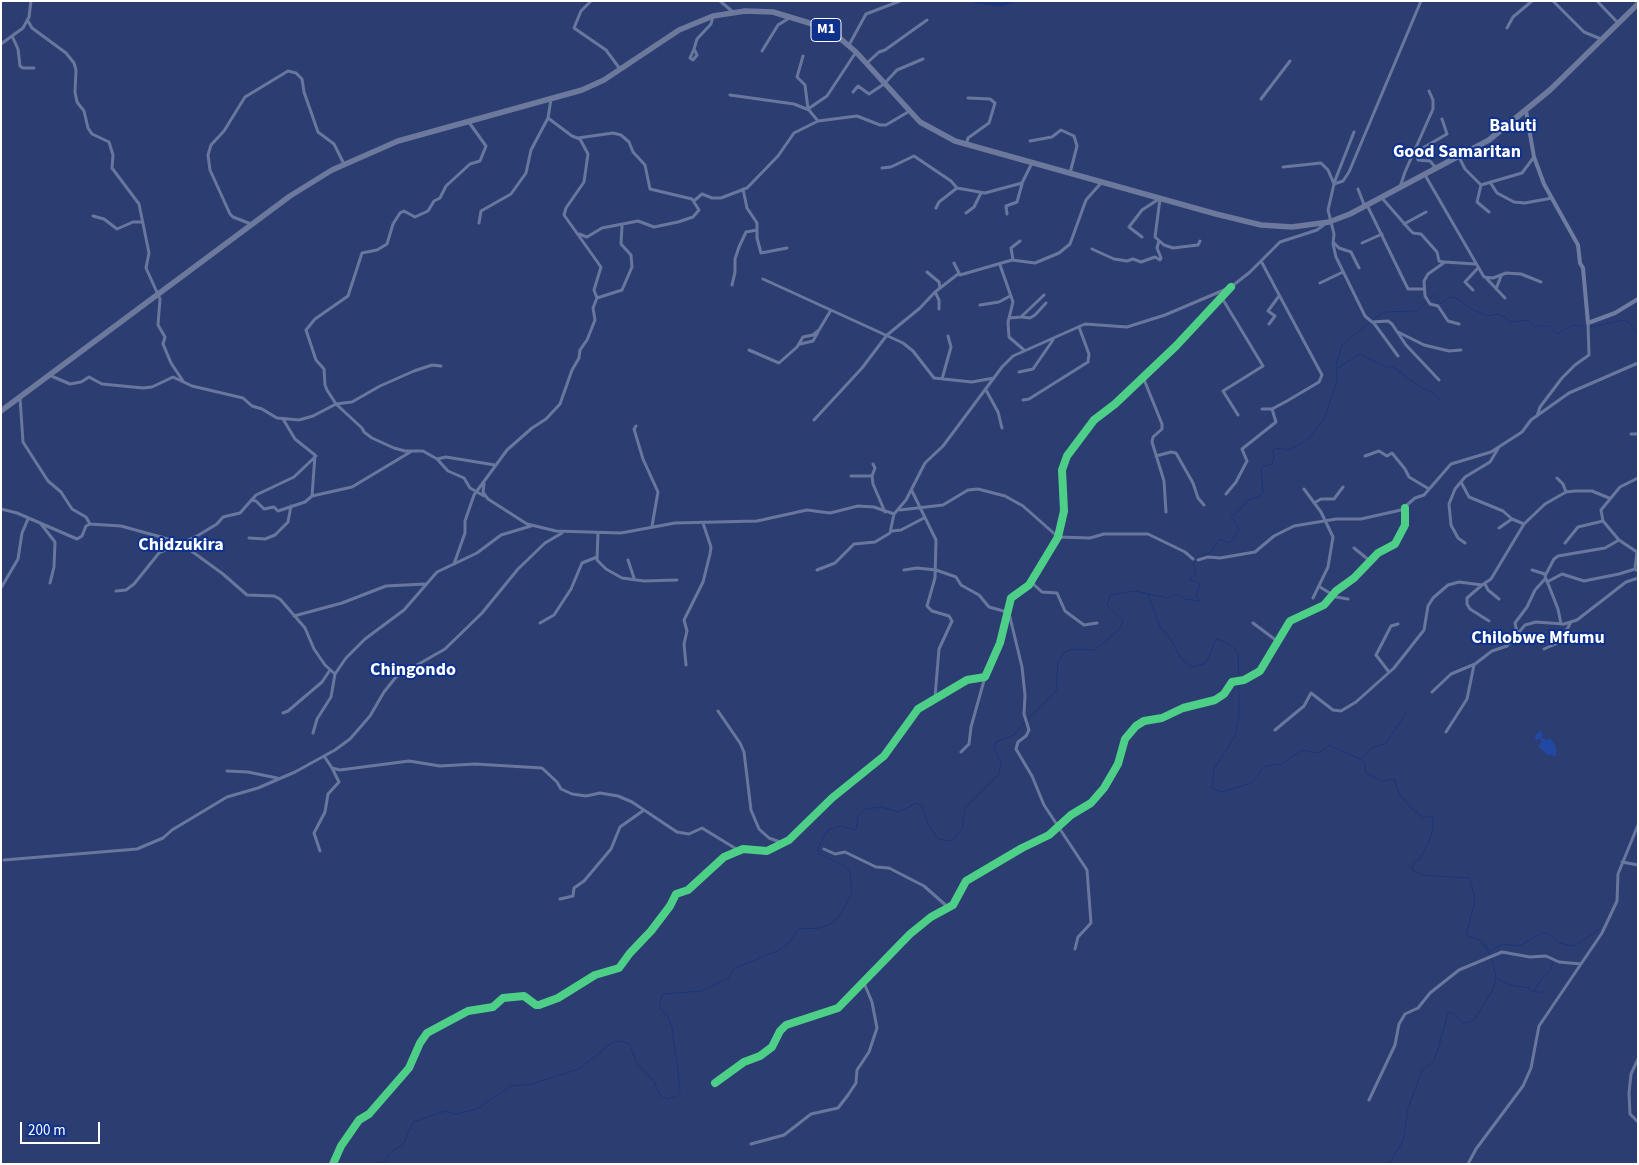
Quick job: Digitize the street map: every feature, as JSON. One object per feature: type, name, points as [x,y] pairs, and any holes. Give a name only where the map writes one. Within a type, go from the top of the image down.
[{"type":"highway","name":"M1","points":[[1,411],[290,196],[344,164],[398,141],[468,120],[582,90],[620,69],[679,30],[713,16],[733,12],[759,11],[791,16],[816,25],[856,52],[908,112],[932,131],[966,145],[1261,225],[1292,227],[1329,222],[1366,206],[1489,140],[1526,111],[1638,4]]},
{"type":"street","points":[[591,1],[581,11],[574,28],[606,50],[620,69]]},
{"type":"street","points":[[720,1],[733,12]]},
{"type":"street","points":[[848,45],[866,14],[877,8],[900,1]]},
{"type":"street","points":[[1334,184],[1343,180],[1349,172],[1421,1]]},
{"type":"street","points":[[1507,28],[1513,17],[1532,1]]},
{"type":"street","points":[[1553,1],[1584,32],[1602,39]]},
{"type":"street","points":[[1597,1],[1618,23]]},
{"type":"street","points":[[1,44],[12,38],[28,22],[31,2]]},
{"type":"street","points":[[694,49],[697,39],[711,24],[713,16]]},
{"type":"street","points":[[762,52],[778,25],[789,20],[791,16]]},
{"type":"street","points":[[867,63],[879,52],[891,46],[927,20]]},
{"type":"street","points":[[28,22],[32,28],[66,53],[74,62],[77,102],[84,111],[88,128],[92,134],[109,142],[112,168],[138,202],[149,253],[146,268],[160,305],[158,325],[166,339],[163,344],[174,368],[185,383]]},
{"type":"street","points":[[23,28],[32,28]]},
{"type":"street","points":[[12,38],[18,49],[20,66],[23,68],[34,68]]},
{"type":"street","points":[[809,110],[827,96],[856,52]]},
{"type":"street","points":[[803,56],[797,76],[805,85],[809,110]]},
{"type":"street","points":[[853,92],[858,86],[869,94],[884,84],[897,70],[923,59]]},
{"type":"street","points":[[1261,100],[1290,61]]},
{"type":"street","points":[[252,224],[230,214],[210,170],[208,155],[211,145],[224,131],[245,97],[288,71],[296,73],[302,79],[304,92],[318,132],[334,144],[344,164]]},
{"type":"street","points":[[1400,188],[1404,172],[1433,109],[1433,100],[1429,91]]},
{"type":"street","points":[[730,95],[794,104],[809,110],[818,121]]},
{"type":"street","points":[[966,145],[968,138],[989,124],[995,103],[990,99],[968,98]]},
{"type":"street","points":[[479,222],[482,212],[516,190],[527,171],[530,152],[548,118],[551,99]]},
{"type":"street","points":[[1526,111],[1534,157],[1544,184],[1578,245],[1580,263],[1583,268],[1588,323],[1589,355],[1562,378],[1540,407],[1537,416]]},
{"type":"street","points":[[695,200],[702,194],[716,199],[743,190],[778,156],[794,133],[818,121],[858,116],[880,125],[886,125],[908,112]]},
{"type":"street","points":[[454,564],[465,533],[464,521],[469,506],[477,492],[495,465],[508,450],[546,419],[562,401],[572,370],[579,358],[580,350],[587,340],[595,320],[593,308],[597,298],[594,290],[601,266],[564,215],[566,208],[584,182],[588,154],[581,140],[548,118]]},
{"type":"street","points":[[1436,169],[1430,161],[1418,160],[1417,156],[1421,149],[1447,134],[1442,119]]},
{"type":"street","points":[[468,120],[486,146],[480,161],[470,164],[446,186],[440,198],[433,202],[428,211],[416,217],[405,211],[400,213],[393,224],[387,244],[377,250],[362,253],[350,293],[346,298],[332,306],[307,328],[316,360],[324,369],[325,386],[336,404],[372,438],[405,452],[423,451],[437,459],[448,471],[464,478],[470,488],[531,526],[564,532],[621,533],[675,523],[757,521],[807,510],[830,513],[858,506],[874,507],[894,514]]},
{"type":"street","points":[[1030,141],[1052,137],[1061,130],[1074,136],[1077,146],[1070,173]]},
{"type":"street","points":[[1354,132],[1328,204],[1329,222],[1336,257],[1365,316],[1372,322],[1398,356]]},
{"type":"street","points":[[576,138],[612,133],[621,135],[629,142],[633,152],[645,165],[650,189],[695,200],[700,210],[690,218],[656,226],[638,221],[622,226],[602,228],[587,237],[578,234]]},
{"type":"street","points":[[882,168],[891,167],[913,155],[951,181],[957,188],[989,193],[1022,183]]},
{"type":"street","points":[[1459,157],[1465,169],[1482,185]]},
{"type":"street","points":[[1482,185],[1522,172],[1534,157]]},
{"type":"street","points":[[1006,214],[1006,206],[1017,202],[1022,183],[1032,163]]},
{"type":"street","points":[[1283,167],[1322,163],[1328,170],[1334,184]]},
{"type":"street","points":[[1425,175],[1470,250],[1475,264],[1484,277],[1505,298]]},
{"type":"street","points":[[814,420],[862,368],[887,335],[958,274],[1000,265],[1013,260],[1036,263],[1066,248],[1086,200],[1102,182]]},
{"type":"street","points":[[1490,182],[1497,194],[1514,202],[1553,198]]},
{"type":"street","points":[[1482,185],[1477,202],[1489,212]]},
{"type":"street","points":[[936,208],[939,202],[957,188]]},
{"type":"street","points":[[1358,189],[1408,289],[1424,289]]},
{"type":"street","points":[[743,190],[747,208],[755,219],[761,253],[787,248]]},
{"type":"street","points":[[966,213],[974,207],[981,192]]},
{"type":"street","points":[[1142,237],[1129,227],[1142,210],[1160,198]]},
{"type":"street","points":[[1160,198],[1155,237],[1173,248],[1198,244],[1200,241]]},
{"type":"street","points":[[1382,198],[1413,233],[1421,234],[1437,252],[1438,268]]},
{"type":"street","points":[[1404,224],[1426,212]]},
{"type":"street","points":[[93,216],[104,219],[117,228],[133,222],[142,222]]},
{"type":"street","points":[[961,752],[969,744],[971,727],[985,677],[1000,643],[1012,596],[1023,590],[1031,582],[1058,537],[1064,511],[1062,470],[1067,456],[1094,420],[1116,404],[1231,287],[1250,272],[1280,242],[1317,230],[1329,222]]},
{"type":"street","points":[[597,298],[622,290],[632,267],[631,255],[621,244],[622,226]]},
{"type":"street","points":[[732,285],[735,259],[739,246],[746,232],[758,230]]},
{"type":"street","points":[[1362,242],[1382,234]]},
{"type":"street","points":[[1013,260],[1011,248],[1020,241]]},
{"type":"street","points":[[1092,249],[1114,259],[1127,261],[1133,258],[1141,262],[1155,257],[1160,260],[1162,258],[1157,248],[1159,241]]},
{"type":"street","points":[[1334,242],[1339,248],[1351,252],[1359,268]]},
{"type":"street","points":[[1261,260],[1322,375],[1319,382],[1272,409],[1262,409]]},
{"type":"street","points":[[1439,261],[1475,264]]},
{"type":"street","points":[[1444,262],[1428,274],[1424,281],[1425,296],[1430,304],[1438,306],[1448,321],[1459,324]]},
{"type":"street","points":[[954,263],[958,274]]},
{"type":"street","points":[[1000,265],[1013,305],[1009,318],[1009,338],[1024,350]]},
{"type":"street","points":[[1473,290],[1465,282],[1478,268]]},
{"type":"street","points":[[927,272],[938,282],[940,288]]},
{"type":"street","points":[[1320,283],[1343,272]]},
{"type":"street","points":[[1487,278],[1506,273],[1520,274],[1541,282]]},
{"type":"street","points":[[1496,289],[1501,275]]},
{"type":"street","points":[[763,279],[887,335],[909,347],[932,376],[972,382],[994,378]]},
{"type":"street","points":[[892,531],[894,514],[899,510],[912,490],[922,467],[943,446],[1009,359],[1024,350],[1079,327],[1093,323],[1127,327],[1165,315],[1231,287]]},
{"type":"street","points":[[935,292],[939,300],[939,309]]},
{"type":"street","points":[[1021,317],[1044,295]]},
{"type":"street","points":[[980,305],[997,302],[1010,296]]},
{"type":"street","points":[[1269,324],[1274,316],[1268,311],[1280,296]]},
{"type":"street","points":[[1222,298],[1263,366],[1223,390],[1238,415]]},
{"type":"street","points":[[1588,323],[1615,313],[1638,299]]},
{"type":"street","points":[[1009,318],[1030,318],[1046,304]]},
{"type":"street","points":[[750,350],[779,363],[799,344],[803,337],[819,330],[831,310]]},
{"type":"street","points":[[1372,322],[1388,321],[1439,380]]},
{"type":"street","points":[[1023,400],[1029,399],[1086,365],[1089,360],[1089,354],[1079,327]]},
{"type":"street","points":[[1395,330],[1424,345],[1449,351],[1462,350]]},
{"type":"street","points":[[942,379],[951,347],[948,336]]},
{"type":"street","points":[[1019,372],[1032,369],[1054,339]]},
{"type":"street","points":[[1198,560],[1208,557],[1220,558],[1255,552],[1274,536],[1290,527],[1340,518],[1368,518],[1405,508],[1415,498],[1424,495],[1451,464],[1486,455],[1522,432],[1537,416],[1580,387],[1638,363]]},
{"type":"street","points":[[49,375],[68,383],[81,382],[89,377],[102,384],[143,388],[152,387],[172,377],[185,383],[243,398],[253,407],[262,408],[275,418],[299,420],[309,418],[336,404],[352,402],[414,371],[432,365],[441,366]]},
{"type":"street","points":[[1143,377],[1163,426],[1152,439],[1164,484],[1166,512]]},
{"type":"street","points":[[986,389],[998,412],[1002,428]]},
{"type":"street","points":[[20,397],[23,442],[48,481],[61,492],[72,509],[86,517],[90,524]]},
{"type":"street","points":[[1226,494],[1236,482],[1247,461],[1242,450],[1276,422],[1272,409]]},
{"type":"street","points":[[283,419],[293,436],[316,456]]},
{"type":"street","points":[[636,426],[634,429],[643,459],[658,492],[652,526]]},
{"type":"street","points":[[1631,434],[1638,434]]},
{"type":"street","points":[[1465,543],[1455,534],[1448,515],[1449,504],[1460,482],[1468,474],[1490,462],[1500,446]]},
{"type":"street","points":[[251,500],[256,501],[262,508],[267,510],[274,507],[278,510],[284,510],[292,505],[305,502],[312,496],[352,487],[412,451]]},
{"type":"street","points":[[1156,456],[1173,451],[1176,452],[1193,483],[1198,498],[1204,505]]},
{"type":"street","points":[[1365,456],[1379,451],[1387,456],[1392,453],[1409,477],[1429,489]]},
{"type":"street","points":[[312,496],[316,456]]},
{"type":"street","points":[[116,591],[127,590],[134,584],[159,552],[215,525],[223,517],[240,513],[251,500],[266,489],[294,477],[316,456]]},
{"type":"street","points":[[437,459],[446,457],[495,465]]},
{"type":"street","points":[[873,464],[875,468],[872,476],[873,484],[886,512]]},
{"type":"street","points":[[851,476],[872,476]]},
{"type":"street","points":[[1557,478],[1563,484],[1566,492]]},
{"type":"street","points":[[1546,578],[1562,574],[1584,581],[1637,570],[1636,551],[1619,540],[1603,521],[1601,510],[1609,498],[1622,486],[1638,478]]},
{"type":"street","points":[[1460,482],[1469,497],[1503,511],[1512,519],[1524,524]]},
{"type":"street","points":[[484,484],[486,497]]},
{"type":"street","points":[[1314,503],[1321,499],[1334,499],[1343,487]]},
{"type":"street","points":[[899,510],[943,504],[968,490],[978,489],[1005,496],[1024,506],[1058,537],[1090,538],[1104,534],[1146,534],[1185,552],[1193,559]]},
{"type":"street","points":[[1304,489],[1333,536],[1330,561],[1320,587],[1313,598]]},
{"type":"street","points":[[912,490],[936,540],[936,570],[927,606],[932,612],[949,616],[952,621],[939,649],[935,697]]},
{"type":"street","points":[[1488,621],[1470,609],[1467,604],[1468,597],[1498,569],[1524,524],[1546,503],[1566,492],[1590,490],[1609,498]]},
{"type":"street","points":[[249,538],[265,539],[275,535],[288,522],[292,505]]},
{"type":"street","points":[[715,1083],[744,1062],[760,1056],[772,1047],[782,1027],[838,1008],[910,934],[931,916],[949,908],[955,903],[963,884],[970,878],[1049,835],[1059,825],[1086,807],[1100,793],[1118,764],[1125,739],[1136,726],[1144,721],[1162,718],[1183,708],[1214,700],[1237,682],[1260,671],[1277,641],[1293,619],[1319,608],[1354,578],[1380,551],[1393,545],[1405,525],[1405,508]]},
{"type":"street","points":[[1,509],[17,513],[77,539],[82,536],[85,527],[90,524],[121,526],[181,543],[223,574],[245,594],[276,596],[305,628],[314,649],[335,674]]},
{"type":"street","points":[[817,570],[835,563],[854,544],[875,542],[892,531],[901,530],[924,518]]},
{"type":"street","points":[[1,588],[18,559],[22,533],[28,519]]},
{"type":"street","points":[[1499,528],[1512,519]]},
{"type":"street","points":[[1565,543],[1578,527],[1603,521]]},
{"type":"street","points":[[686,665],[684,644],[687,631],[684,620],[701,588],[710,554],[710,547],[703,523]]},
{"type":"street","points":[[40,524],[56,542],[54,567],[50,583]]},
{"type":"street","points":[[312,733],[317,719],[331,697],[335,674],[346,658],[371,634],[404,610],[437,572],[477,553],[501,536],[531,526]]},
{"type":"street","points":[[4,860],[137,849],[163,838],[172,830],[228,797],[258,788],[324,756],[350,740],[370,716],[384,692],[396,678],[445,648],[482,613],[518,570],[545,543],[564,532]]},
{"type":"street","points":[[598,533],[597,557],[599,564],[606,569],[622,578],[644,581],[677,580]]},
{"type":"street","points":[[1517,633],[1516,622],[1528,606],[1535,590],[1546,578],[1557,556],[1599,550],[1619,540]]},
{"type":"street","points":[[1354,548],[1370,560]]},
{"type":"street","points":[[540,623],[554,614],[571,589],[581,564],[590,558],[597,557]]},
{"type":"street","points":[[628,560],[634,579]]},
{"type":"street","points":[[904,570],[917,568],[936,570],[957,578],[962,585],[977,593],[992,610],[1008,610]]},
{"type":"street","points":[[1532,570],[1546,578],[1558,609],[1561,624]]},
{"type":"street","points":[[1432,692],[1451,674],[1474,664],[1492,651],[1507,646],[1525,625],[1534,622],[1561,624],[1572,622],[1594,608],[1626,582],[1638,578]]},
{"type":"street","points":[[1031,582],[1042,592],[1057,593],[1065,611],[1084,625],[1096,624]]},
{"type":"street","points":[[1276,730],[1302,709],[1311,693],[1331,710],[1342,711],[1356,702],[1389,672],[1424,630],[1428,606],[1433,598],[1448,585],[1461,582],[1483,584],[1499,599]]},
{"type":"street","points":[[294,616],[342,603],[386,586],[425,584]]},
{"type":"street","points":[[1320,587],[1333,595],[1348,599]]},
{"type":"street","points":[[1008,610],[1024,682],[1025,718],[1028,726],[1028,733],[1018,742],[1016,749],[1032,776],[1042,801],[1087,870],[1091,923],[1078,936],[1075,949]]},
{"type":"street","points":[[1544,649],[1560,642],[1572,622]]},
{"type":"street","points":[[1253,623],[1277,641]]},
{"type":"street","points":[[1389,672],[1376,655],[1391,626],[1398,624]]},
{"type":"street","points":[[1446,732],[1467,699],[1474,664]]},
{"type":"street","points":[[283,713],[288,711],[322,682],[330,670]]},
{"type":"street","points":[[333,1164],[341,1146],[359,1120],[369,1114],[410,1068],[420,1043],[427,1033],[461,1014],[492,1007],[503,998],[524,996],[538,1005],[558,998],[595,975],[617,970],[651,931],[670,906],[676,894],[688,890],[721,858],[739,850],[767,851],[784,843],[832,798],[878,762],[891,748],[918,709],[935,697],[971,679],[985,677]]},
{"type":"street","points":[[718,711],[744,752],[751,810],[759,829],[769,838],[784,843]]},
{"type":"street","points":[[320,851],[314,833],[325,812],[328,794],[339,782],[324,756]]},
{"type":"street","points":[[332,768],[346,769],[367,765],[382,766],[409,761],[440,766],[475,764],[503,767],[535,767],[546,770],[561,789],[572,794],[612,794],[644,810],[677,832],[689,834],[702,828],[739,850]]},
{"type":"street","points":[[227,771],[248,772],[281,778]]},
{"type":"street","points":[[560,899],[572,896],[574,888],[584,881],[611,849],[620,827],[644,810]]},
{"type":"street","points":[[1468,1164],[1476,1149],[1523,1086],[1531,1068],[1539,1026],[1602,933],[1615,905],[1617,878],[1638,824]]},
{"type":"street","points":[[824,849],[835,854],[845,852],[876,867],[889,868],[924,886],[949,908]]},
{"type":"street","points":[[1622,862],[1638,865]]},
{"type":"street","points":[[1369,1100],[1395,1045],[1399,1024],[1405,1014],[1418,1008],[1430,992],[1461,968],[1502,952],[1530,957],[1546,956],[1559,962],[1581,964]]},
{"type":"street","points":[[751,1144],[784,1136],[811,1114],[838,1108],[848,1095],[856,1083],[857,1070],[869,1052],[877,1028],[872,1002],[864,983]]},
{"type":"street","points":[[1638,1059],[1631,1074],[1629,1093],[1630,1114],[1638,1122]]},
{"type":"shaded area","points":[[1540,731],[1543,734],[1541,738],[1547,740],[1550,738],[1556,747],[1556,756],[1547,754],[1538,746],[1542,742],[1539,738],[1537,740],[1534,737]]},
{"type":"waterway","points":[[976,1],[1000,4],[1012,1]]},
{"type":"waterway","points":[[1428,300],[1434,295],[1441,304],[1447,298],[1455,297],[1473,310],[1488,316],[1499,314],[1512,322],[1528,320],[1533,326],[1549,326],[1557,334],[1572,325],[1583,326]]},
{"type":"waterway","points":[[1372,320],[1384,312],[1416,311],[1427,302]]},
{"type":"waterway","points":[[1590,327],[1624,320],[1629,322],[1638,336]]},
{"type":"waterway","points":[[1028,719],[1056,691],[1058,661],[1066,651],[1076,649],[1094,650],[1119,630],[1123,621],[1107,605],[1110,595],[1135,591],[1168,598],[1175,594],[1185,599],[1200,601],[1196,595],[1200,584],[1189,579],[1196,574],[1193,564],[1199,558],[1211,552],[1219,539],[1228,543],[1232,540],[1238,531],[1238,525],[1231,517],[1250,499],[1259,497],[1263,492],[1261,468],[1272,464],[1273,450],[1276,448],[1289,450],[1298,445],[1310,437],[1324,419],[1337,380],[1336,366],[1342,345],[1370,322]]},
{"type":"waterway","points":[[1338,368],[1360,354],[1385,367],[1393,367],[1422,388],[1432,392],[1440,401]]},
{"type":"waterway","points":[[1148,595],[1161,629],[1168,635],[1182,660],[1193,667],[1206,663],[1216,639],[1228,643],[1238,652],[1239,679]]},
{"type":"waterway","points":[[1239,683],[1239,716],[1235,736],[1214,769],[1212,788],[1221,792],[1252,783],[1265,766],[1282,764],[1301,750],[1319,753],[1329,745],[1364,761],[1366,773],[1382,781],[1394,779],[1400,795],[1412,809],[1423,817],[1433,817],[1433,829],[1429,841],[1420,859],[1413,864],[1412,870],[1423,875],[1469,878],[1472,886],[1475,901],[1466,935],[1480,940],[1492,957],[1496,978],[1492,991],[1475,1019],[1468,1023],[1461,1022],[1454,1013],[1448,1013],[1433,1062],[1422,1070],[1408,1109],[1403,1141],[1389,1164]]},
{"type":"waterway","points":[[1362,759],[1370,749],[1386,743],[1406,714]]},
{"type":"waterway","points":[[382,1164],[390,1153],[404,1143],[413,1122],[445,1111],[456,1114],[477,1109],[511,1086],[532,1084],[579,1069],[613,1042],[619,1041],[630,1044],[636,1062],[654,1081],[659,1094],[667,1099],[676,1097],[680,1092],[680,1087],[672,1028],[668,1017],[660,1008],[663,994],[702,991],[728,978],[735,968],[777,951],[788,943],[799,929],[819,928],[829,925],[841,914],[852,893],[850,872],[845,866],[819,854],[818,847],[828,830],[841,826],[856,830],[858,816],[865,809],[882,807],[898,812],[917,803],[923,807],[927,822],[938,839],[950,841],[954,839],[962,828],[965,808],[999,774],[1001,763],[994,748],[996,742],[1014,735],[1025,722]]},
{"type":"waterway","points":[[1482,943],[1491,951],[1502,944],[1519,946],[1542,933],[1548,933],[1559,943],[1574,946],[1600,929]]},
{"type":"waterway","points":[[1534,991],[1540,981],[1550,971],[1553,962]]},
{"type":"waterway","points":[[1497,978],[1510,985],[1529,988],[1532,992],[1547,992]]},
{"type":"cycle path","points":[[333,1164],[341,1146],[359,1120],[369,1114],[409,1068],[420,1043],[427,1033],[468,1011],[493,1007],[503,998],[524,996],[536,1005],[539,1005],[558,998],[595,975],[619,968],[651,931],[670,906],[676,894],[688,890],[724,857],[743,849],[767,851],[789,840],[832,798],[884,756],[918,709],[967,680],[985,677],[1000,643],[1011,598],[1029,585],[1058,537],[1064,511],[1062,470],[1067,456],[1094,420],[1115,404],[1176,346],[1231,287]]},
{"type":"cycle path","points":[[715,1083],[744,1062],[760,1056],[772,1047],[780,1031],[786,1025],[838,1008],[910,934],[931,917],[953,905],[966,881],[1022,848],[1049,835],[1071,815],[1091,803],[1104,788],[1118,764],[1125,739],[1136,726],[1144,721],[1162,718],[1183,708],[1215,700],[1224,694],[1232,682],[1244,680],[1260,671],[1290,621],[1324,605],[1336,591],[1354,578],[1378,553],[1395,544],[1405,525],[1405,508]]},
{"type":"district","name":"Baluti","points":[[1513,127]]},
{"type":"district","name":"Good Samaritan","points":[[1457,153]]},
{"type":"district","name":"Chidzukira","points":[[181,546]]},
{"type":"district","name":"Chilobwe Mfumu","points":[[1538,639]]},
{"type":"district","name":"Chingondo","points":[[413,671]]}]
